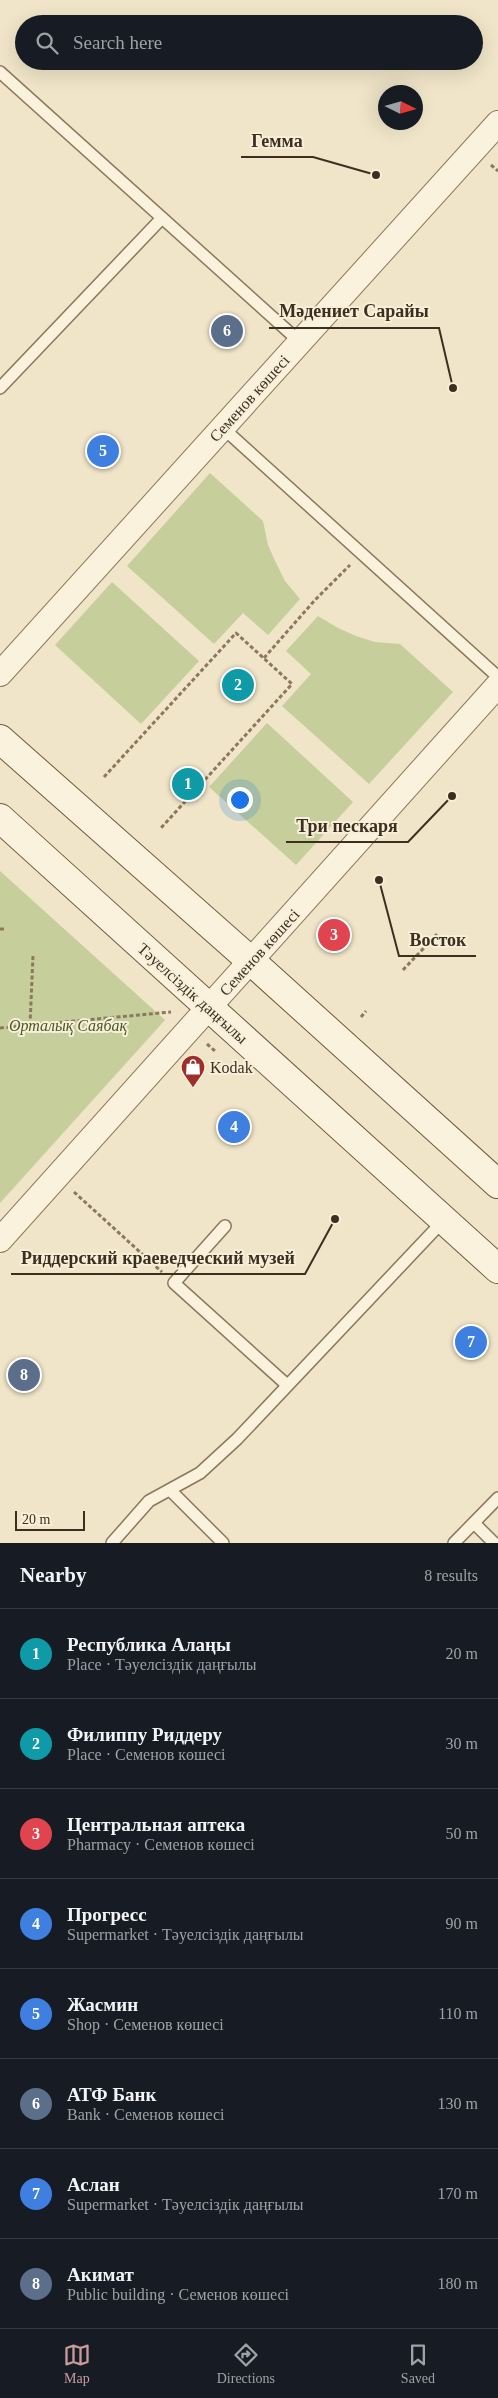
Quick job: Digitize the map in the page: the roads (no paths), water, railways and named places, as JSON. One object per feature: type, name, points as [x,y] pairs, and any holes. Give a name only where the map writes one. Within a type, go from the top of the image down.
[{"type":"street","name":"Семенов көшесі","points":[[0,674],[498,122]]},
{"type":"street","name":"Семенов көшесі","points":[[0,1240],[498,686]]},
{"type":"street","points":[[0,739],[251,961],[498,1184]]},
{"type":"street","name":"Тәуелсіздік даңғылы","points":[[0,818],[498,1270]]},
{"type":"lane","points":[[0,72],[300,342]]},
{"type":"lane","points":[[0,388],[162,218]]},
{"type":"lane","points":[[223,428],[498,677]]},
{"type":"lane","points":[[112,1543],[149,1501],[200,1473],[237,1439],[444,1220]]},
{"type":"lane","points":[[225,1226],[174,1283],[287,1385]]},
{"type":"lane","points":[[170,1490],[223,1543]]},
{"type":"lane","points":[[454,1543],[498,1498]]},
{"type":"lane","points":[[474,1523],[494,1543]]},
{"type":"place","name":"Гемма","points":[[376,175]]},
{"type":"place","name":"АТФ Банк","points":[[227,331]]},
{"type":"place","name":"Мәдениет Сарайы","points":[[453,388]]},
{"type":"place","name":"Жасмин","points":[[103,451]]},
{"type":"place","name":"Филиппу Риддеру","points":[[238,685]]},
{"type":"place","name":"Республика Алаңы","points":[[188,784]]},
{"type":"place","name":"Три пескаря","points":[[452,796]]},
{"type":"place","name":"Восток","points":[[379,880]]},
{"type":"place","name":"Центральная аптека","points":[[334,935]]},
{"type":"place","name":"Kodak","points":[[193,1088]]},
{"type":"place","name":"Прогресс","points":[[234,1127]]},
{"type":"place","name":"Риддерский краеведческий музей","points":[[335,1219]]},
{"type":"place","name":"Аслан","points":[[471,1342]]},
{"type":"place","name":"Акимат","points":[[24,1375]]},
{"type":"park label","name":"Орталық Саябақ","points":[[68,1025]]}]
